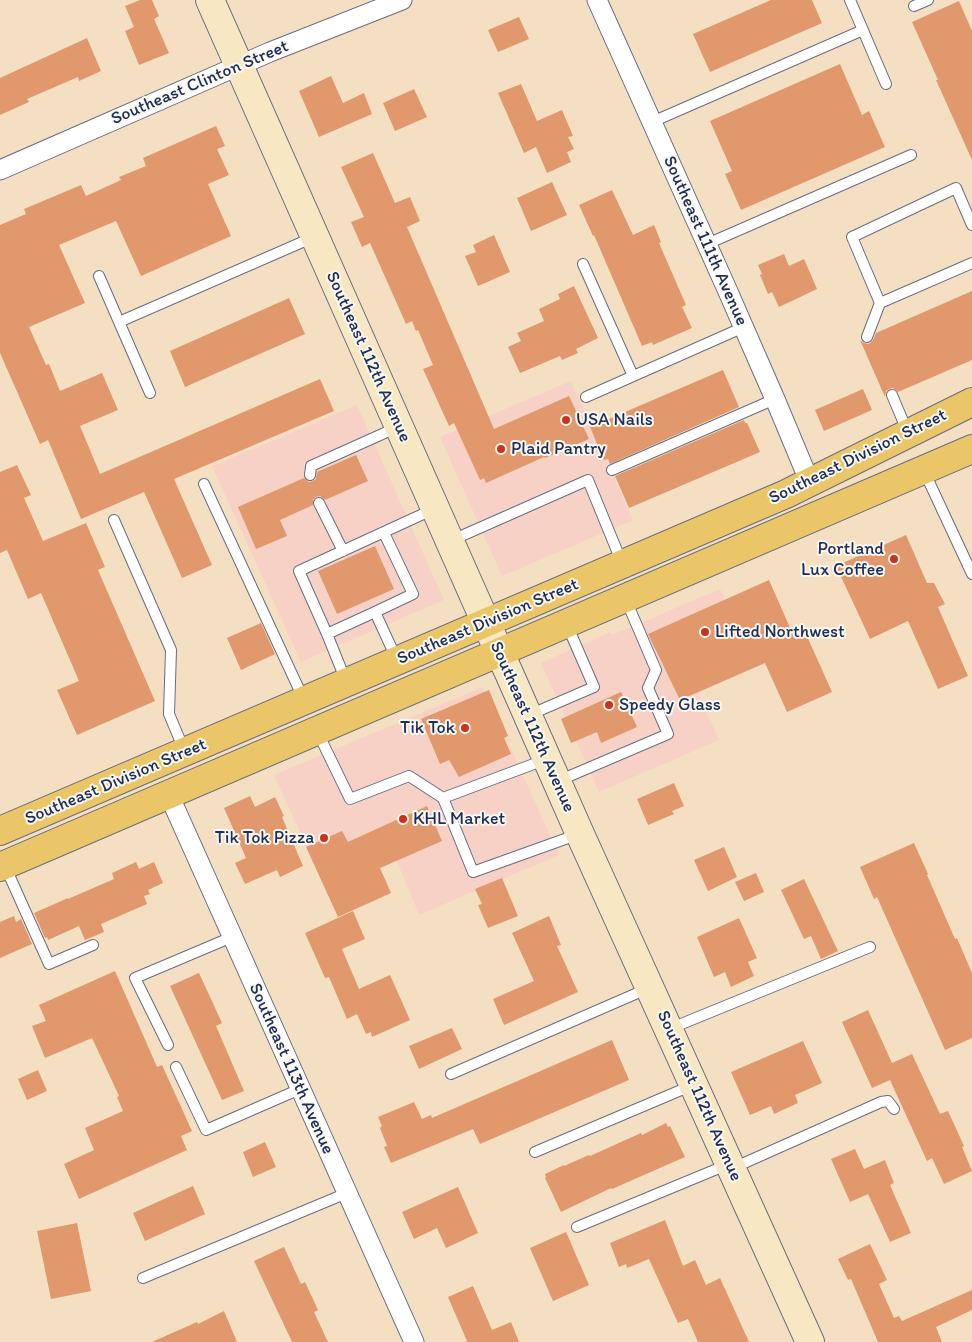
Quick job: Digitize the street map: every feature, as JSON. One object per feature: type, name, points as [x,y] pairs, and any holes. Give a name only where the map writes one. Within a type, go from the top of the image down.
[{"type":"main road","name":"Southeast 112th Avenue","points":[[210,0],[580,834],[810,1342]]},
{"type":"main road","name":"Southeast Division Street","points":[[0,831],[186,753],[810,483],[972,402]]},
{"type":"main road","name":"Southeast Division Street","points":[[2,866],[972,449]]},
{"type":"street","name":"Southeast Clinton Street","points":[[0,170],[239,66],[402,0]]},
{"type":"street","name":"Southeast 111th Avenue","points":[[597,0],[707,244],[810,483]]},
{"type":"street","name":"Southeast 113th Avenue","points":[[169,795],[414,1342]]},
{"type":"lane","points":[[850,0],[886,84]]},
{"type":"lane","points":[[914,6],[928,0]]},
{"type":"lane","points":[[652,122],[863,30]]},
{"type":"lane","points":[[707,244],[911,154]]},
{"type":"lane","points":[[880,303],[852,237],[956,188],[972,225]]},
{"type":"lane","points":[[119,322],[315,236]]},
{"type":"lane","points":[[866,337],[880,303],[972,263]]},
{"type":"lane","points":[[583,264],[633,376]]},
{"type":"lane","points":[[99,276],[150,393]]},
{"type":"lane","points":[[586,397],[744,328]]},
{"type":"lane","points":[[892,394],[908,433]]},
{"type":"lane","points":[[612,470],[775,399]]},
{"type":"lane","points":[[310,475],[311,466],[399,427]]},
{"type":"lane","points":[[924,470],[972,574]]},
{"type":"lane","points":[[450,541],[588,480],[623,564]]},
{"type":"lane","points":[[204,484],[304,701]]},
{"type":"lane","points":[[319,502],[343,551]]},
{"type":"lane","points":[[347,682],[328,634],[299,571],[435,509]]},
{"type":"lane","points":[[114,520],[172,650],[169,714],[186,753]]},
{"type":"lane","points":[[328,634],[413,594],[384,532]]},
{"type":"lane","points":[[443,798],[552,770],[668,734],[648,688],[656,670],[625,599]]},
{"type":"lane","points":[[375,612],[398,661]]},
{"type":"lane","points":[[528,715],[594,687],[567,624]]},
{"type":"lane","points":[[317,731],[350,799],[409,776],[443,798],[473,872],[580,834]]},
{"type":"lane","points":[[2,866],[49,964],[93,945]]},
{"type":"lane","points":[[168,1045],[135,978],[232,937]]},
{"type":"lane","points":[[669,1029],[870,947]]},
{"type":"lane","points":[[451,1074],[650,988]]},
{"type":"lane","points":[[176,1067],[206,1130],[300,1090]]},
{"type":"lane","points":[[535,1152],[694,1084]]},
{"type":"lane","points":[[576,1227],[731,1166],[881,1102],[888,1101],[894,1109]]},
{"type":"lane","points":[[144,1278],[346,1193]]},
{"type":"shaded area","points":[[571,381],[633,520],[502,576],[440,437]]},
{"type":"shaded area","points":[[357,405],[444,600],[301,662],[212,466]]},
{"type":"shaded area","points":[[720,589],[755,667],[698,693],[719,740],[599,792],[541,663],[610,632],[612,635]]},
{"type":"shaded area","points":[[483,687],[559,855],[419,915],[397,861],[327,891],[274,775]]},
{"type":"building","points":[[140,0],[152,0],[159,16],[154,19],[169,53],[139,65],[125,31],[134,27],[125,6]]},
{"type":"building","points":[[771,0],[812,0],[822,23],[710,72],[693,34]]},
{"type":"building","points":[[959,1],[972,31],[972,160],[912,22]]},
{"type":"building","points":[[519,17],[529,39],[498,52],[488,30]]},
{"type":"building","points":[[87,38],[101,71],[79,81],[78,77],[27,99],[29,102],[0,115],[0,78]]},
{"type":"building","points":[[840,64],[862,115],[869,111],[885,147],[741,210],[725,174],[732,171],[710,121]]},
{"type":"building","points":[[331,76],[343,103],[364,93],[372,114],[319,137],[299,91]]},
{"type":"building","points":[[521,84],[537,121],[562,110],[573,136],[568,137],[574,149],[567,152],[571,162],[547,173],[536,147],[524,153],[498,93]]},
{"type":"building","points":[[414,89],[427,117],[395,131],[383,103]]},
{"type":"building","points":[[216,126],[225,146],[217,149],[229,175],[208,184],[231,236],[141,276],[116,221],[59,245],[85,303],[29,327],[46,365],[49,364],[60,391],[102,373],[118,410],[80,426],[100,474],[320,379],[334,411],[174,479],[212,565],[182,578],[144,492],[81,519],[48,440],[40,444],[0,353],[0,225],[26,214],[24,209],[81,185],[86,196],[121,180],[119,177],[146,166],[143,158]]},
{"type":"building","points":[[373,153],[395,203],[410,197],[420,221],[407,227],[494,429],[569,396],[589,439],[486,483],[484,478],[480,480],[454,423],[449,426],[423,369],[433,365],[418,330],[416,331],[412,321],[406,324],[370,243],[362,247],[351,222],[364,217],[341,167]]},
{"type":"building","points":[[552,182],[567,215],[531,231],[517,198]]},
{"type":"building","points":[[612,190],[633,235],[654,225],[661,242],[659,243],[686,305],[682,307],[692,328],[653,345],[652,342],[642,346],[579,205]]},
{"type":"building","points":[[494,235],[510,272],[478,286],[465,256],[476,252],[473,245]]},
{"type":"building","points":[[784,254],[789,266],[804,259],[817,289],[779,307],[772,292],[768,294],[758,265]]},
{"type":"building","points":[[574,286],[598,338],[576,349],[578,353],[562,360],[560,356],[520,373],[508,347],[521,341],[517,333],[544,321],[539,309],[560,299],[558,294]]},
{"type":"building","points":[[972,291],[972,360],[898,392],[893,388],[889,389],[886,391],[885,397],[860,340],[869,344],[876,333]]},
{"type":"building","points":[[289,298],[305,334],[185,387],[170,351]]},
{"type":"building","points":[[723,370],[739,407],[610,464],[608,459],[604,460],[590,427]]},
{"type":"building","points":[[863,389],[872,410],[824,431],[815,410]]},
{"type":"building","points":[[744,420],[760,452],[629,508],[615,476]]},
{"type":"building","points":[[356,455],[368,481],[325,500],[320,496],[316,497],[313,500],[313,505],[280,520],[287,536],[256,549],[238,507],[304,478],[309,482],[313,481],[316,479],[317,472]]},
{"type":"building","points":[[17,465],[31,495],[24,498],[43,541],[86,523],[105,567],[98,570],[155,701],[77,735],[57,690],[79,681],[41,593],[28,599],[7,550],[0,553],[0,472]]},
{"type":"building","points":[[906,535],[927,583],[934,583],[945,604],[938,607],[968,676],[938,689],[908,621],[870,639],[836,566]]},
{"type":"building","points":[[375,546],[394,589],[337,614],[318,571]]},
{"type":"building","points":[[769,580],[795,639],[806,634],[832,692],[787,712],[765,663],[680,700],[648,634]]},
{"type":"building","points":[[261,623],[275,654],[241,670],[227,638]]},
{"type":"building","name":"Tik Tok","points":[[489,690],[508,736],[504,738],[511,754],[459,777],[449,760],[440,764],[421,719]]},
{"type":"building","name":"Speedy Glass","points":[[621,692],[637,727],[601,743],[597,732],[571,743],[561,719]]},
{"type":"building","points":[[674,783],[684,806],[672,811],[674,814],[648,825],[637,799]]},
{"type":"building","points":[[250,796],[255,807],[275,797],[303,866],[280,877],[277,870],[245,884],[235,863],[246,858],[224,808]]},
{"type":"building","points":[[427,806],[442,841],[380,868],[391,893],[338,917],[306,847],[342,831],[348,842]]},
{"type":"building","points":[[914,843],[955,939],[957,938],[972,973],[972,1038],[945,1050],[877,897],[874,899],[860,867]]},
{"type":"building","points":[[724,847],[737,877],[708,891],[694,860]]},
{"type":"building","points":[[136,862],[139,869],[154,862],[163,883],[148,890],[150,894],[144,896],[147,904],[101,924],[104,932],[85,940],[79,926],[48,940],[47,937],[45,938],[34,913],[114,879],[112,873]]},
{"type":"building","points":[[756,873],[764,892],[744,901],[735,882]]},
{"type":"building","points":[[502,878],[518,916],[488,928],[478,905],[482,904],[475,889]]},
{"type":"building","points":[[804,879],[838,951],[821,959],[811,936],[804,939],[781,890]]},
{"type":"building","points":[[353,911],[365,939],[342,949],[359,989],[390,975],[410,1020],[372,1037],[371,1032],[366,1034],[357,1014],[347,1019],[329,977],[325,978],[305,933]]},
{"type":"building","points":[[14,916],[16,922],[21,919],[32,944],[0,958],[0,922]]},
{"type":"building","points":[[549,916],[561,945],[557,946],[578,992],[504,1025],[493,999],[534,981],[512,933]]},
{"type":"building","points":[[739,918],[757,958],[748,962],[754,976],[731,987],[725,972],[714,977],[697,937]]},
{"type":"building","points":[[115,971],[157,1067],[162,1065],[192,1131],[181,1136],[187,1150],[79,1199],[64,1164],[94,1150],[85,1128],[123,1111],[117,1097],[119,1096],[92,1038],[45,1058],[32,1026],[46,1021],[39,1005]]},
{"type":"building","points":[[199,973],[222,1023],[216,1026],[244,1091],[222,1100],[170,986]]},
{"type":"building","points":[[868,1010],[892,1063],[912,1054],[940,1114],[948,1111],[964,1146],[962,1147],[972,1171],[944,1184],[932,1158],[927,1161],[890,1080],[872,1088],[842,1022]]},
{"type":"building","points":[[452,1028],[462,1049],[419,1069],[409,1046]]},
{"type":"building","points":[[612,1040],[629,1080],[480,1144],[473,1129],[391,1163],[384,1147],[387,1146],[378,1117],[414,1102],[422,1119],[431,1115],[432,1118]]},
{"type":"building","points":[[803,1041],[822,1083],[795,1095],[798,1103],[774,1114],[771,1106],[750,1115],[731,1072]]},
{"type":"building","points":[[38,1070],[47,1091],[27,1100],[18,1079]]},
{"type":"building","points":[[666,1123],[668,1127],[670,1126],[685,1157],[611,1188],[561,1212],[545,1178],[545,1174],[641,1133],[642,1135]]},
{"type":"building","points":[[265,1142],[276,1167],[253,1177],[243,1152]]},
{"type":"building","points":[[855,1149],[864,1169],[885,1160],[894,1183],[890,1185],[911,1233],[890,1242],[868,1194],[850,1202],[831,1159]]},
{"type":"building","points":[[193,1186],[205,1214],[145,1241],[133,1213]]},
{"type":"building","points":[[458,1187],[478,1233],[446,1248],[437,1228],[414,1239],[402,1212]]},
{"type":"building","points":[[665,1220],[683,1266],[695,1260],[706,1285],[720,1278],[749,1342],[698,1342],[688,1319],[678,1323],[649,1259],[627,1268],[626,1264],[619,1267],[610,1243]]},
{"type":"building","points":[[77,1223],[91,1291],[51,1299],[37,1231]]},
{"type":"building","points":[[566,1232],[589,1285],[553,1301],[530,1248]]},
{"type":"building","points":[[870,1244],[887,1280],[879,1284],[894,1318],[899,1316],[902,1321],[972,1290],[972,1310],[936,1327],[942,1342],[878,1342],[851,1279],[848,1280],[838,1259]]},
{"type":"building","points":[[284,1247],[301,1284],[305,1282],[318,1310],[314,1312],[328,1342],[292,1342],[254,1261]]},
{"type":"building","points":[[473,1286],[492,1330],[511,1322],[519,1342],[465,1342],[467,1341],[448,1297]]},
{"type":"building","points":[[224,1311],[237,1342],[152,1342],[197,1322],[198,1324]]},
{"type":"place","name":"USA Nails","points":[[566,420]]},
{"type":"place","name":"Plaid Pantry","points":[[501,449]]},
{"type":"place","name":"Portland Lux Coffee","points":[[894,559]]},
{"type":"place","name":"Lifted Northwest","points":[[705,632]]},
{"type":"place","name":"Speedy Glass","points":[[609,705]]},
{"type":"place","name":"Tik Tok","points":[[465,728]]},
{"type":"place","name":"KHL Market","points":[[403,819]]},
{"type":"place","name":"Tik Tok Pizza","points":[[324,838]]}]
